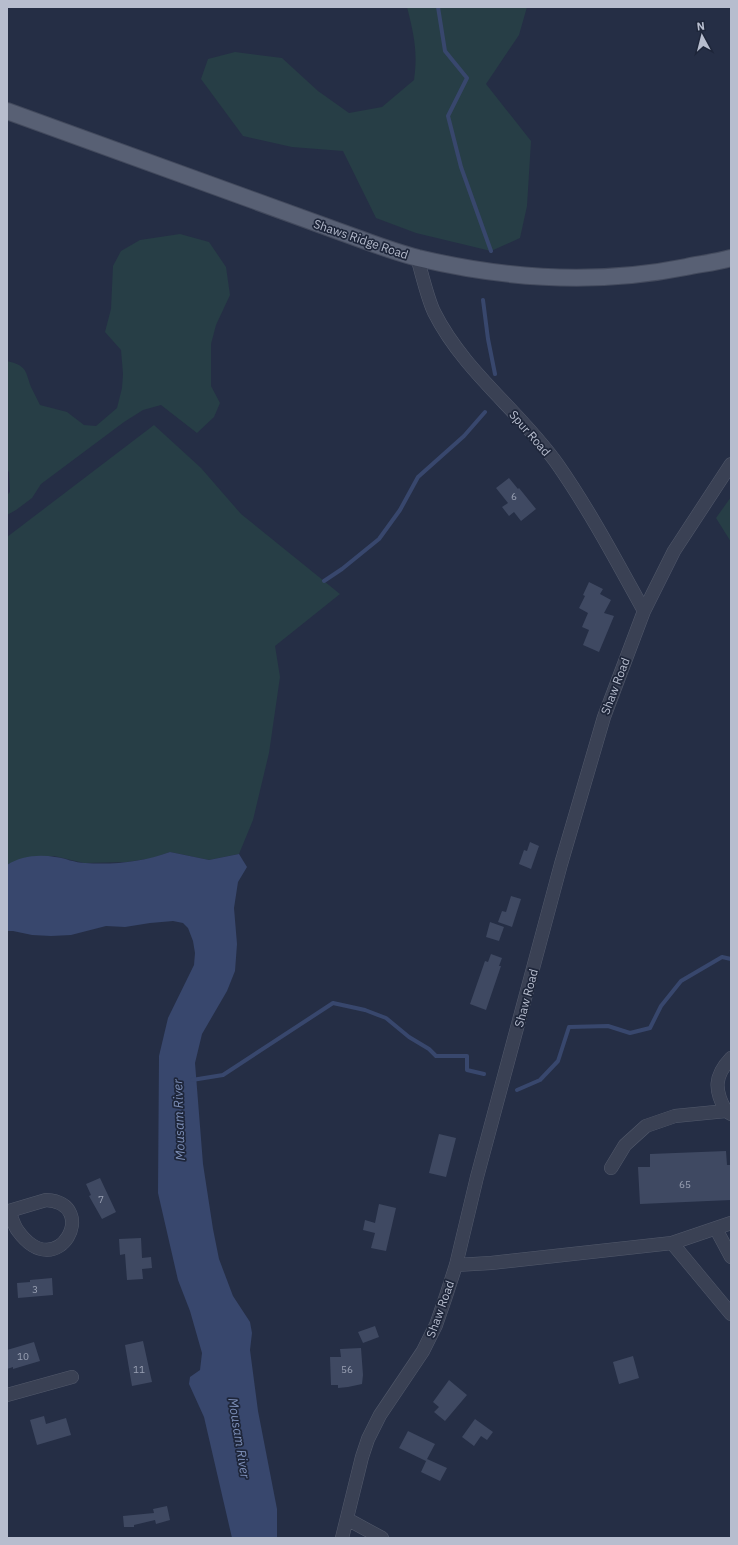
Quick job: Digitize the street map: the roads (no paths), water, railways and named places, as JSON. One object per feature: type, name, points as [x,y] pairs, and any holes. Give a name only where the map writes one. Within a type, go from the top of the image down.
[{"type":"main road","name":"Shaws Ridge Road","points":[[7,111],[360,240],[417,257],[474,270],[544,278],[590,279],[659,273],[731,258]]},
{"type":"street","name":"Spur Road","points":[[417,257],[434,311],[457,350],[529,429],[557,465],[613,554],[644,611]]},
{"type":"street","name":"Shaw Road","points":[[342,1538],[362,1457],[368,1440],[380,1415],[423,1351],[436,1325],[456,1265],[477,1177],[588,768],[604,717],[644,611],[674,551],[731,464]]},
{"type":"street","points":[[611,1168],[625,1146],[646,1126],[675,1116],[728,1112],[718,1093],[716,1085],[722,1070],[731,1058]]},
{"type":"street","points":[[55,1200],[68,1210],[73,1226],[68,1238],[58,1247],[44,1250],[37,1249],[27,1242],[17,1230],[8,1212],[37,1202],[55,1200]]},
{"type":"street","points":[[456,1265],[672,1243],[731,1223]]},
{"type":"street","points":[[716,1228],[731,1257]]},
{"type":"street","points":[[672,1243],[731,1314]]},
{"type":"street","points":[[7,1395],[72,1377]]},
{"type":"street","points":[[347,1520],[382,1538]]},
{"type":"water","name":"Mousam River","points":[[170,852],[209,860],[239,854],[247,867],[238,882],[234,908],[237,944],[235,971],[227,991],[202,1034],[195,1063],[203,1164],[213,1229],[219,1259],[233,1296],[250,1322],[252,1333],[250,1350],[258,1411],[277,1509],[277,1538],[232,1538],[204,1417],[189,1384],[190,1377],[200,1370],[202,1353],[190,1311],[178,1280],[158,1193],[159,1056],[168,1018],[194,965],[195,953],[193,941],[188,928],[183,923],[173,921],[125,927],[106,926],[71,935],[32,935],[7,931],[7,865],[12,862],[30,856],[49,856],[81,863],[117,863],[149,858]]},
{"type":"waterway","points":[[438,7],[445,51],[467,78],[448,116],[461,167],[491,251]]},
{"type":"waterway","points":[[483,300],[488,339],[495,374]]},
{"type":"waterway","points":[[324,581],[342,569],[379,539],[400,510],[418,477],[464,436],[485,412]]},
{"type":"waterway","points":[[517,1090],[540,1080],[558,1061],[569,1027],[608,1026],[630,1033],[650,1028],[661,1006],[681,981],[722,957],[731,959]]},
{"type":"waterway","points":[[192,1080],[223,1075],[333,1003],[365,1010],[386,1018],[409,1037],[429,1049],[436,1056],[467,1056],[467,1070],[484,1074]]}]
